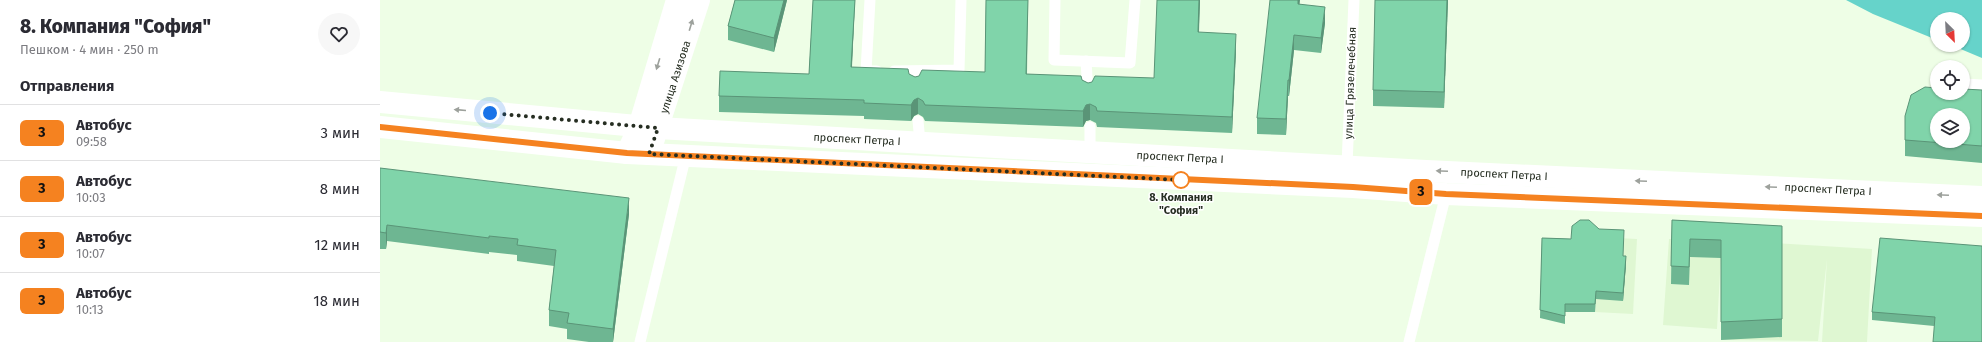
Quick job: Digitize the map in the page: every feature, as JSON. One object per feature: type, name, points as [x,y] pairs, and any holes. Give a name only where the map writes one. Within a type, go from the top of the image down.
[{"type":"main road","name":"улица Азизова","points":[[649,154],[648,128],[677,0]]},
{"type":"main road","name":"улица Азизова","points":[[627,153],[648,128],[699,0]]},
{"type":"main road","name":"проспект Петра I","points":[[380,102],[648,128],[1982,197]]},
{"type":"main road","name":"проспект Петра I","points":[[380,128],[627,153],[1353,187],[1446,194],[1982,216]]},
{"type":"lane","points":[[870,0],[866,71],[959,70],[961,0]]},
{"type":"lane","points":[[1055,0],[1054,60],[1130,63],[1135,0]]},
{"type":"lane","name":"улица Грязелечебная","points":[[1347,165],[1354,0]]},
{"type":"lane","points":[[1086,61],[1088,92]]},
{"type":"lane","points":[[914,70],[915,86]]},
{"type":"lane","points":[[1970,85],[1982,86]]},
{"type":"lane","points":[[918,121],[920,142]]},
{"type":"lane","points":[[1090,127],[1090,152]]},
{"type":"lane","points":[[640,342],[686,155]]},
{"type":"lane","points":[[1409,342],[1446,194]]},
{"type":"shaded area","points":[[1599,237],[1637,239],[1633,314],[1595,312]]},
{"type":"shaded area","points":[[1669,239],[1722,240],[1872,249],[1867,342],[1822,342],[1827,259],[1818,341],[1721,340],[1721,254],[1717,329],[1663,325]]},
{"type":"water","points":[[1846,0],[1982,0],[1982,58],[1968,52],[1970,52],[1970,12],[1930,12],[1930,37],[1873,14]]},
{"type":"building","points":[[735,0],[784,0],[774,38],[728,26]]},
{"type":"building","points":[[813,0],[855,0],[851,67],[908,69],[909,74],[915,77],[919,76],[922,70],[985,72],[986,0],[1028,0],[1026,74],[1081,76],[1082,80],[1088,83],[1092,82],[1095,76],[1154,78],[1157,0],[1199,0],[1198,32],[1236,34],[1232,117],[1097,111],[1096,107],[1090,104],[1086,105],[1083,111],[925,105],[923,101],[918,98],[914,100],[911,105],[864,103],[864,100],[719,96],[720,71],[809,74]]},
{"type":"building","points":[[1270,0],[1298,0],[1298,4],[1325,7],[1321,38],[1294,35],[1288,80],[1286,119],[1257,118]]},
{"type":"building","points":[[1375,0],[1447,0],[1444,92],[1373,90]]},
{"type":"building","points":[[1925,87],[1930,87],[1930,100],[1970,100],[1970,89],[1982,90],[1982,146],[1970,145],[1970,108],[1930,108],[1930,142],[1905,140],[1905,116],[1911,95]]},
{"type":"building","points":[[380,168],[629,198],[613,329],[567,323],[569,313],[549,310],[556,250],[517,245],[518,239],[489,236],[489,238],[387,225],[386,233],[380,232]]},
{"type":"building","points":[[1580,220],[1589,220],[1599,229],[1624,230],[1623,256],[1626,256],[1623,293],[1596,291],[1595,304],[1565,304],[1565,316],[1540,310],[1542,238],[1571,239],[1572,226]]},
{"type":"building","points":[[1672,220],[1782,226],[1782,319],[1721,322],[1721,240],[1690,239],[1689,267],[1671,266]]},
{"type":"building","points":[[1880,238],[1982,246],[1982,342],[1933,342],[1935,317],[1872,312]]},
{"type":"bus line","name":"3","points":[[380,127],[558,147],[627,153],[1353,187],[1446,194],[1982,216]]},
{"type":"place","name":"8. Компания \"София\"","points":[[1181,180]]},
{"type":"route","points":[[490,113],[658,128],[649,154],[1181,180]]}]
